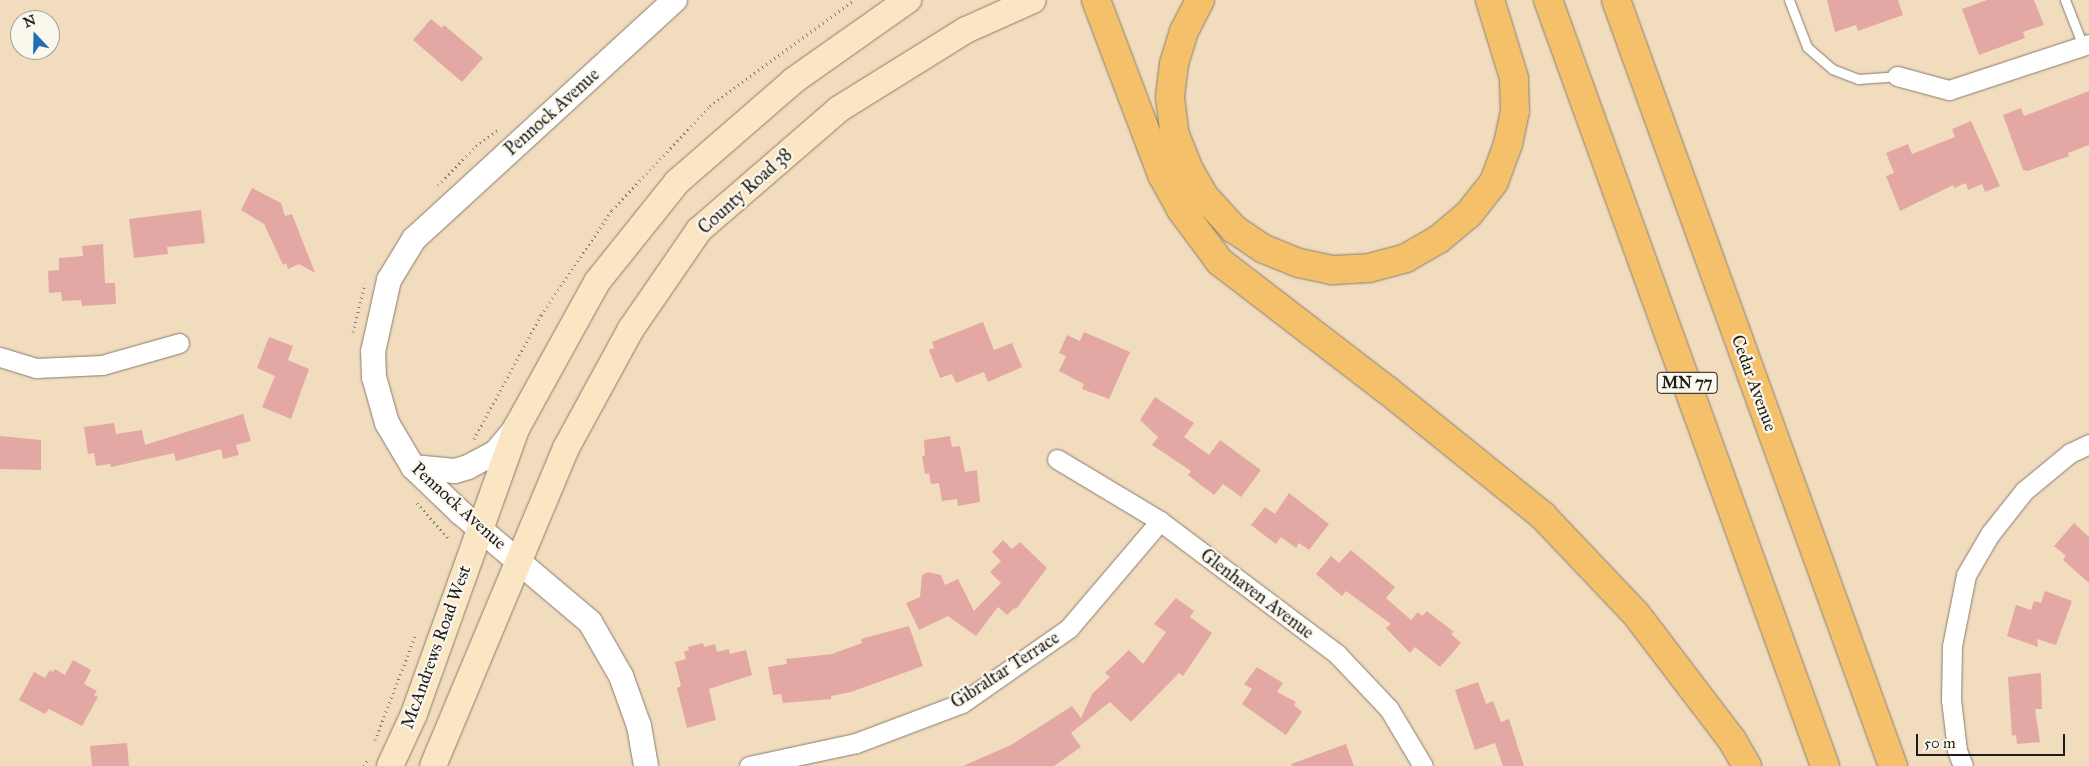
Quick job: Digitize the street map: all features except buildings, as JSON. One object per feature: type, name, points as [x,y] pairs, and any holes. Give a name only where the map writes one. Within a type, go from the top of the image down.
[{"type":"highway","points":[[1096,0],[1162,175],[1182,211],[1220,262],[1387,390],[1543,516],[1636,614],[1732,740],[1747,766]]},
{"type":"highway","points":[[1200,0],[1184,31],[1174,64],[1170,97],[1175,135],[1188,168],[1204,196],[1234,229],[1264,248],[1299,263],[1334,270],[1369,268],[1406,258],[1439,239],[1468,215],[1494,182],[1510,136],[1515,112],[1514,78],[1490,0]]},
{"type":"highway","name":"MN 77","points":[[1548,0],[1825,766]]},
{"type":"highway","name":"Cedar Avenue","points":[[1616,0],[1893,766]]},
{"type":"highway","points":[[1623,0],[1645,82]]},
{"type":"main road","points":[[480,527],[517,426],[597,282],[677,182],[793,81],[908,0]]},
{"type":"main road","name":"County Road 38","points":[[521,562],[566,448],[631,329],[698,230],[839,109],[966,30],[1033,0]]},
{"type":"main road","name":"McAndrews Road West","points":[[379,762],[414,714],[480,527]]},
{"type":"main road","points":[[433,766],[521,562]]},
{"type":"street","name":"Pennock Avenue","points":[[646,766],[639,726],[621,676],[590,622],[413,467],[387,423],[374,377],[376,329],[389,280],[414,238],[675,0]]},
{"type":"street","points":[[1898,76],[1949,90],[2086,45]]},
{"type":"street","points":[[0,357],[36,368],[102,365],[179,343]]},
{"type":"street","points":[[413,467],[455,471],[468,467],[496,452],[517,426]]},
{"type":"street","points":[[1963,766],[1957,750],[1951,700],[1952,646],[1966,575],[1990,534],[2024,492],[2070,453],[2089,444]]},
{"type":"street","name":"Glenhaven Avenue","points":[[1057,459],[1160,521],[1337,654],[1389,709],[1423,766]]},
{"type":"street","name":"Gibraltar Terrace","points":[[749,766],[856,743],[962,703],[1069,628],[1160,521]]},
{"type":"lane","points":[[1789,0],[1807,47],[1832,69],[1858,79],[1898,76]]},
{"type":"lane","points":[[2065,0],[2086,45]]},
{"type":"path","points":[[431,192],[476,146],[500,129]]},
{"type":"path","points":[[353,335],[367,277]]},
{"type":"path","points":[[412,498],[447,536],[449,545]]},
{"type":"path","points":[[371,748],[419,626]]},
{"type":"path","points":[[364,766],[379,762]]}]
